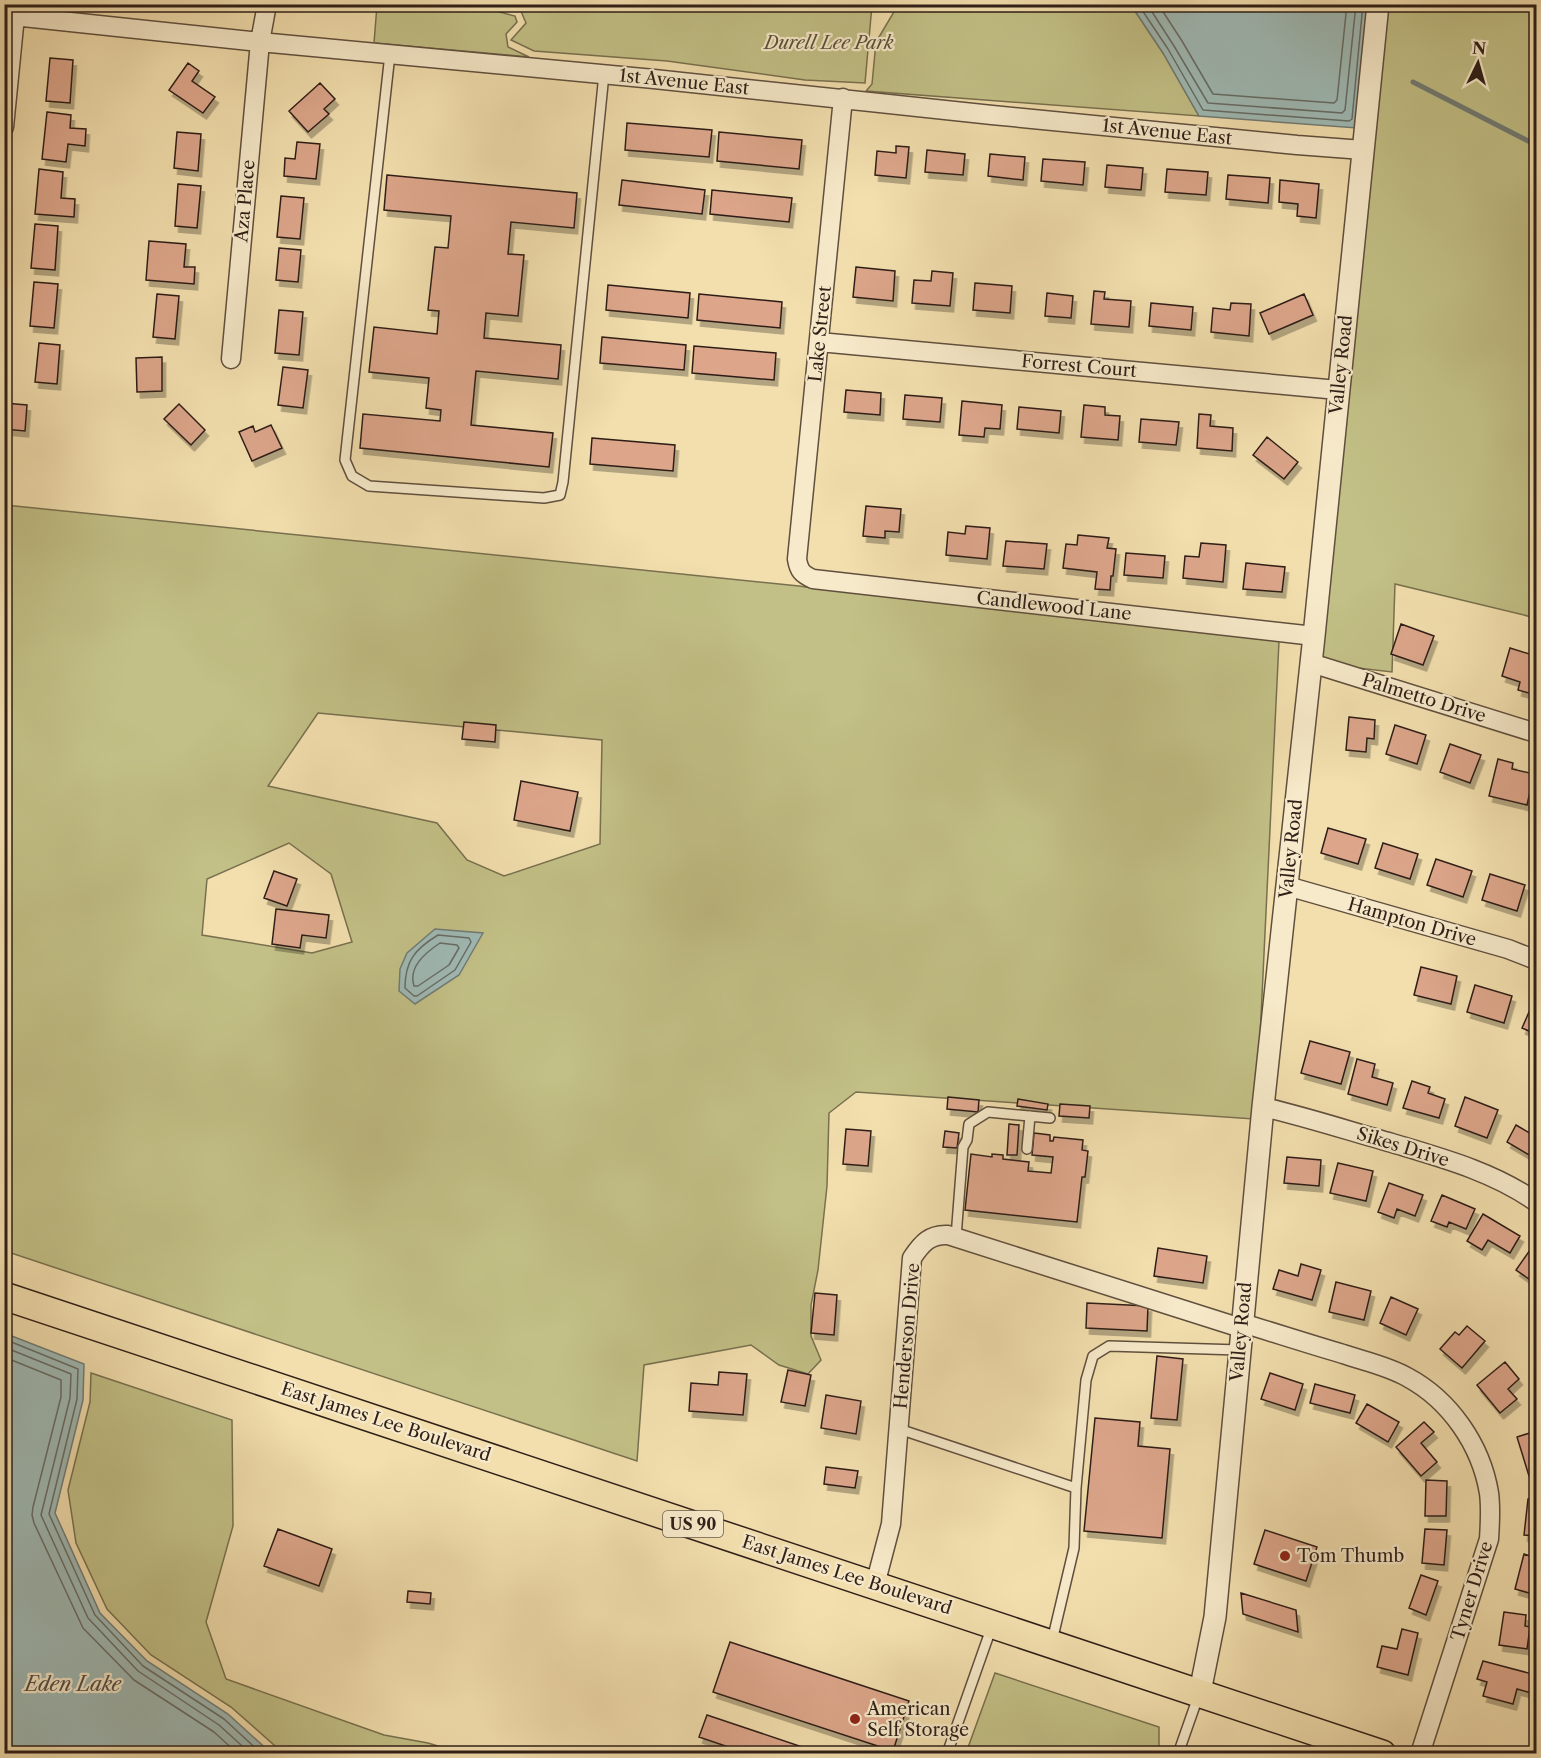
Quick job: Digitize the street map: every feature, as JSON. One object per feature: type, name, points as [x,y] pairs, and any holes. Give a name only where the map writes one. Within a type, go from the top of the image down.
[{"type":"main road","name":"East James Lee Boulevard","points":[[4,1296],[1382,1754]]},
{"type":"street","name":"Aza Place","points":[[231,359],[260,42],[267,4]]},
{"type":"street","name":"Valley Road","points":[[1200,1692],[1215,1617],[1263,1107],[1314,636],[1378,4]]},
{"type":"street","name":"1st Avenue East","points":[[10,15],[260,42],[1363,150]]},
{"type":"street","points":[[4,127],[10,15]]},
{"type":"street","name":"Lake Street","points":[[798,569],[797,559],[843,98]]},
{"type":"street","name":"Forrest Court","points":[[819,342],[1338,390]]},
{"type":"street","name":"Candlewood Lane","points":[[798,569],[802,574],[813,579],[1314,636]]},
{"type":"street","name":"Palmetto Drive","points":[[1311,663],[1536,733]]},
{"type":"street","name":"Hampton Drive","points":[[1287,886],[1508,949],[1536,960]]},
{"type":"street","name":"Sikes Drive","points":[[1263,1107],[1472,1169],[1521,1192],[1536,1202]]},
{"type":"street","name":"Henderson Drive","points":[[875,1585],[891,1524],[912,1258],[921,1245],[933,1236],[939,1234],[956,1237],[1241,1325]]},
{"type":"street","name":"Tyner Drive","points":[[1241,1325],[1357,1358],[1408,1377],[1447,1407],[1465,1430],[1481,1462],[1489,1493],[1491,1516],[1489,1539],[1420,1754]]},
{"type":"lane","points":[[390,54],[345,460],[352,476],[369,486],[544,498],[560,495],[604,74]]},
{"type":"lane","points":[[956,1237],[963,1147],[967,1140],[969,1124],[988,1112],[1050,1118]]},
{"type":"lane","points":[[1027,1149],[1030,1116]]},
{"type":"lane","points":[[1052,1643],[1074,1548],[1076,1488],[1086,1380],[1093,1356],[1109,1346],[1239,1350]]},
{"type":"lane","points":[[899,1428],[1076,1488]]},
{"type":"lane","points":[[948,1750],[993,1624]]},
{"type":"lane","points":[[1178,1754],[1200,1692]]},
{"type":"green space","points":[[377,5],[473,5],[515,16],[517,22],[506,34],[508,47],[529,57],[374,43]]},
{"type":"green space","name":"Durell Lee Park","points":[[502,5],[872,5],[865,83],[805,80],[667,61],[534,51],[511,40],[526,23],[520,9]]},
{"type":"green space","points":[[898,5],[1131,5],[1163,53],[1199,116],[866,91],[872,84],[876,42]]},
{"type":"green space","points":[[1386,5],[1536,5],[1536,618],[1395,584],[1392,672],[1358,668],[1321,657]]},
{"type":"green space","points":[[5,505],[799,586],[1279,641],[1258,1079],[1254,1119],[856,1092],[829,1113],[827,1186],[818,1270],[811,1305],[811,1336],[821,1360],[808,1374],[779,1365],[751,1345],[644,1365],[637,1461],[5,1251]],"holes":[[[318,713],[602,740],[600,844],[504,876],[467,860],[437,823],[268,786]],[[289,843],[331,874],[352,942],[312,953],[202,935],[207,879]]]},
{"type":"green space","points":[[91,1373],[232,1420],[233,1526],[206,1622],[226,1679],[384,1735],[428,1743],[461,1753],[283,1753],[231,1707],[151,1655],[107,1609],[76,1543],[68,1490],[90,1402]]},
{"type":"green space","points":[[995,1673],[1159,1727],[1159,1753],[966,1753]]},
{"type":"water","points":[[1131,5],[1369,5],[1357,128],[1199,116],[1163,53]]},
{"type":"water","points":[[435,929],[483,933],[459,975],[415,1004],[399,991],[400,969],[407,953]]},
{"type":"water","name":"Eden Lake","points":[[4,1333],[84,1364],[83,1400],[55,1513],[100,1613],[147,1661],[228,1714],[271,1753],[5,1753]]},
{"type":"building","points":[[50,58],[73,60],[70,103],[46,101]]},
{"type":"building","points":[[188,63],[199,71],[192,81],[215,97],[203,113],[169,90]]},
{"type":"building","points":[[320,83],[335,99],[324,109],[329,114],[308,132],[289,111]]},
{"type":"building","points":[[47,112],[71,115],[70,128],[86,129],[85,146],[68,144],[66,162],[42,159]]},
{"type":"building","points":[[627,123],[712,130],[709,157],[625,150]]},
{"type":"building","points":[[177,132],[201,134],[198,171],[174,168]]},
{"type":"building","points":[[719,132],[802,140],[799,169],[717,161]]},
{"type":"building","points":[[297,142],[320,144],[316,179],[284,176],[285,158],[295,159]]},
{"type":"building","points":[[896,146],[909,147],[906,178],[875,175],[877,151],[896,153]]},
{"type":"building","points":[[927,150],[965,154],[963,175],[925,172]]},
{"type":"building","points":[[990,154],[1025,157],[1023,180],[988,176]]},
{"type":"building","points":[[1043,159],[1085,162],[1083,185],[1041,181]]},
{"type":"building","points":[[1107,165],[1143,168],[1141,190],[1105,187]]},
{"type":"building","points":[[39,169],[63,172],[61,198],[75,199],[74,217],[35,214]]},
{"type":"building","points":[[1167,169],[1208,172],[1206,195],[1165,192]]},
{"type":"building","points":[[387,175],[577,193],[574,228],[511,222],[508,254],[524,255],[518,316],[486,313],[484,338],[561,345],[558,379],[476,371],[471,425],[553,433],[549,467],[360,448],[363,414],[440,421],[441,410],[426,408],[429,378],[369,372],[374,327],[437,334],[439,311],[428,310],[435,247],[448,248],[451,216],[384,210]]},
{"type":"building","points":[[1228,175],[1270,178],[1268,203],[1226,199]]},
{"type":"building","points":[[622,180],[705,190],[702,214],[619,205]]},
{"type":"building","points":[[1280,180],[1319,184],[1316,218],[1297,216],[1298,204],[1279,202]]},
{"type":"building","points":[[178,184],[201,186],[197,228],[175,226]]},
{"type":"building","points":[[712,190],[792,198],[789,222],[710,214]]},
{"type":"building","points":[[281,196],[304,198],[300,239],[277,237]]},
{"type":"building","points":[[35,224],[58,226],[55,270],[31,268]]},
{"type":"building","points":[[149,241],[186,244],[184,267],[195,267],[194,284],[146,280]]},
{"type":"building","points":[[279,248],[301,250],[298,282],[276,280]]},
{"type":"building","points":[[856,267],[895,271],[893,301],[853,297]]},
{"type":"building","points":[[932,271],[953,273],[950,306],[912,303],[914,280],[931,281]]},
{"type":"building","points":[[34,282],[58,284],[54,328],[30,326]]},
{"type":"building","points":[[975,283],[1012,286],[1010,313],[973,310]]},
{"type":"building","points":[[608,285],[690,293],[688,318],[606,310]]},
{"type":"building","points":[[1094,291],[1105,292],[1104,299],[1131,301],[1129,327],[1091,324]]},
{"type":"building","points":[[1047,293],[1073,296],[1071,318],[1045,316]]},
{"type":"building","points":[[157,294],[179,296],[175,339],[153,337]]},
{"type":"building","points":[[699,294],[782,302],[780,328],[697,320]]},
{"type":"building","points":[[1304,294],[1313,315],[1269,334],[1260,313]]},
{"type":"building","points":[[1151,303],[1193,307],[1191,330],[1149,326]]},
{"type":"building","points":[[1231,303],[1251,304],[1249,336],[1211,332],[1213,308],[1230,310]]},
{"type":"building","points":[[279,310],[303,312],[299,355],[275,353]]},
{"type":"building","points":[[602,337],[686,345],[684,370],[600,363]]},
{"type":"building","points":[[39,343],[60,345],[57,384],[35,382]]},
{"type":"building","points":[[694,346],[776,353],[774,380],[692,373]]},
{"type":"building","points":[[162,357],[162,391],[137,392],[136,358]]},
{"type":"building","points":[[283,367],[308,370],[303,408],[278,405]]},
{"type":"building","points":[[846,390],[881,393],[880,415],[844,412]]},
{"type":"building","points":[[905,395],[942,398],[940,422],[903,419]]},
{"type":"building","points":[[962,401],[1002,405],[1000,429],[985,428],[984,437],[959,435]]},
{"type":"building","points":[[4,403],[27,405],[25,431],[4,429]]},
{"type":"building","points":[[179,404],[205,430],[191,445],[164,419]]},
{"type":"building","points":[[1084,405],[1105,407],[1105,415],[1120,416],[1118,440],[1081,437]]},
{"type":"building","points":[[1019,407],[1061,411],[1059,433],[1017,429]]},
{"type":"building","points":[[1199,414],[1211,415],[1210,426],[1233,428],[1232,451],[1197,448]]},
{"type":"building","points":[[1141,419],[1179,422],[1176,445],[1139,442]]},
{"type":"building","points":[[271,425],[282,448],[252,461],[239,432],[253,426],[255,432]]},
{"type":"building","points":[[1267,437],[1298,462],[1284,479],[1253,455]]},
{"type":"building","points":[[592,438],[675,445],[673,471],[590,464]]},
{"type":"building","points":[[866,506],[901,509],[899,532],[885,531],[885,538],[863,536]]},
{"type":"building","points":[[966,526],[990,528],[987,559],[946,555],[948,532],[965,534]]},
{"type":"building","points":[[1078,535],[1109,538],[1107,548],[1116,549],[1110,590],[1095,589],[1097,572],[1063,568],[1066,544],[1077,545]]},
{"type":"building","points":[[1006,541],[1047,544],[1044,569],[1003,566]]},
{"type":"building","points":[[1201,543],[1226,545],[1223,582],[1183,578],[1185,556],[1199,557]]},
{"type":"building","points":[[1126,553],[1165,556],[1163,578],[1124,575]]},
{"type":"building","points":[[1246,563],[1285,567],[1282,592],[1243,589]]},
{"type":"building","points":[[1401,624],[1434,636],[1423,665],[1391,654]]},
{"type":"building","points":[[1510,648],[1536,656],[1536,695],[1518,690],[1520,682],[1502,676]]},
{"type":"building","points":[[1349,717],[1375,720],[1374,739],[1367,738],[1366,752],[1346,750]]},
{"type":"building","points":[[464,722],[496,725],[495,742],[462,739]]},
{"type":"building","points":[[1395,725],[1426,735],[1417,764],[1386,754]]},
{"type":"building","points":[[1450,744],[1481,755],[1470,783],[1440,772]]},
{"type":"building","points":[[1498,759],[1513,763],[1512,769],[1534,774],[1527,805],[1489,796]]},
{"type":"building","points":[[521,781],[578,792],[570,831],[514,820]]},
{"type":"building","points":[[1328,828],[1366,839],[1358,864],[1321,853]]},
{"type":"building","points":[[1383,843],[1418,854],[1410,879],[1375,868]]},
{"type":"building","points":[[1436,859],[1472,871],[1463,897],[1427,885]]},
{"type":"building","points":[[274,871],[297,879],[287,906],[264,898]]},
{"type":"building","points":[[1490,874],[1525,885],[1517,911],[1482,900]]},
{"type":"building","points":[[276,909],[329,915],[326,938],[302,935],[300,948],[272,944]]},
{"type":"building","points":[[1421,967],[1457,976],[1451,1004],[1414,995]]},
{"type":"building","points":[[1475,985],[1512,996],[1504,1023],[1467,1012]]},
{"type":"building","points":[[1533,1003],[1536,1004],[1536,1034],[1522,1028]]},
{"type":"building","points":[[1310,1041],[1350,1052],[1341,1084],[1301,1073]]},
{"type":"building","points":[[1357,1059],[1375,1064],[1372,1077],[1393,1083],[1387,1105],[1348,1094]]},
{"type":"building","points":[[1412,1081],[1430,1087],[1428,1093],[1445,1099],[1439,1118],[1403,1108]]},
{"type":"building","points":[[948,1097],[979,1100],[978,1112],[947,1109]]},
{"type":"building","points":[[1465,1097],[1498,1110],[1487,1138],[1455,1126]]},
{"type":"building","points":[[1018,1099],[1048,1104],[1047,1110],[1017,1106]]},
{"type":"building","points":[[1060,1104],[1090,1106],[1089,1118],[1059,1116]]},
{"type":"building","points":[[1009,1124],[1019,1125],[1017,1155],[1007,1155]]},
{"type":"building","points":[[1516,1125],[1533,1135],[1536,1129],[1536,1159],[1507,1142]]},
{"type":"building","points":[[846,1129],[871,1131],[868,1166],[843,1164]]},
{"type":"building","points":[[945,1131],[959,1133],[957,1148],[943,1147]]},
{"type":"building","points":[[1034,1133],[1050,1135],[1050,1141],[1053,1141],[1054,1137],[1083,1140],[1082,1150],[1088,1151],[1085,1177],[1082,1177],[1077,1222],[965,1210],[971,1154],[992,1157],[992,1154],[1003,1155],[1003,1159],[1029,1162],[1028,1171],[1051,1173],[1053,1157],[1032,1155]]},
{"type":"building","points":[[1287,1157],[1321,1160],[1319,1186],[1284,1183]]},
{"type":"building","points":[[1338,1163],[1373,1171],[1366,1201],[1330,1193]]},
{"type":"building","points":[[1389,1183],[1423,1195],[1415,1216],[1397,1209],[1394,1218],[1378,1212]]},
{"type":"building","points":[[1442,1195],[1475,1209],[1466,1229],[1449,1222],[1447,1227],[1431,1221]]},
{"type":"building","points":[[1483,1214],[1520,1236],[1510,1253],[1488,1240],[1482,1250],[1467,1241]]},
{"type":"building","points":[[1158,1248],[1207,1256],[1203,1283],[1154,1276]]},
{"type":"building","points":[[1530,1250],[1536,1255],[1536,1284],[1516,1270]]},
{"type":"building","points":[[1301,1264],[1321,1270],[1312,1300],[1273,1289],[1279,1270],[1298,1276]]},
{"type":"building","points":[[1336,1282],[1371,1291],[1364,1320],[1329,1312]]},
{"type":"building","points":[[815,1293],[837,1295],[834,1335],[811,1333]]},
{"type":"building","points":[[1391,1297],[1418,1309],[1406,1335],[1380,1323]]},
{"type":"building","points":[[1087,1303],[1148,1306],[1147,1331],[1086,1328]]},
{"type":"building","points":[[1467,1326],[1485,1341],[1462,1368],[1440,1349],[1455,1332],[1459,1335]]},
{"type":"building","points":[[1157,1356],[1183,1359],[1177,1420],[1151,1418]]},
{"type":"building","points":[[1505,1362],[1519,1379],[1508,1389],[1517,1399],[1500,1413],[1477,1385]]},
{"type":"building","points":[[788,1370],[811,1375],[805,1406],[781,1402]]},
{"type":"building","points":[[719,1372],[747,1374],[743,1415],[689,1411],[691,1383],[718,1385]]},
{"type":"building","points":[[1270,1373],[1303,1384],[1295,1410],[1261,1399]]},
{"type":"building","points":[[1315,1384],[1355,1395],[1350,1413],[1310,1403]]},
{"type":"building","points":[[826,1395],[861,1401],[856,1434],[821,1428]]},
{"type":"building","points":[[1367,1404],[1399,1422],[1388,1442],[1356,1423]]},
{"type":"building","points":[[1095,1418],[1140,1422],[1138,1446],[1170,1449],[1162,1538],[1084,1531]]},
{"type":"building","points":[[1424,1422],[1434,1432],[1421,1443],[1437,1462],[1421,1476],[1396,1447]]},
{"type":"building","points":[[1536,1431],[1536,1473],[1529,1476],[1517,1437]]},
{"type":"building","points":[[826,1467],[858,1471],[855,1488],[824,1484]]},
{"type":"building","points":[[1426,1480],[1447,1481],[1446,1516],[1425,1516]]},
{"type":"building","points":[[1528,1499],[1536,1500],[1536,1536],[1524,1535]]},
{"type":"building","points":[[278,1529],[332,1549],[319,1586],[264,1566]]},
{"type":"building","points":[[1425,1529],[1447,1530],[1444,1565],[1422,1563]]},
{"type":"building","name":"Tom Thumb","points":[[1265,1530],[1317,1547],[1306,1581],[1254,1564]]},
{"type":"building","points":[[1524,1554],[1536,1558],[1536,1595],[1515,1589]]},
{"type":"building","points":[[1421,1575],[1438,1581],[1426,1615],[1409,1608]]},
{"type":"building","points":[[408,1591],[431,1593],[430,1604],[407,1602]]},
{"type":"building","name":"Tom Thumb","points":[[1241,1593],[1296,1610],[1298,1632],[1243,1614]]},
{"type":"building","points":[[1504,1612],[1526,1615],[1525,1626],[1530,1627],[1527,1649],[1499,1645]]},
{"type":"building","points":[[1402,1629],[1418,1633],[1408,1675],[1377,1667],[1382,1646],[1397,1649]]},
{"type":"building","points":[[730,1642],[909,1701],[893,1751],[713,1692]]},
{"type":"building","points":[[1483,1661],[1536,1675],[1531,1693],[1517,1689],[1513,1704],[1483,1696],[1487,1682],[1477,1679]]},
{"type":"building","points":[[707,1715],[823,1754],[749,1754],[699,1737]]},
{"type":"waterway","points":[[1413,82],[1536,145]]},
{"type":"waterway","points":[[4,1206],[9,1227]]},
{"type":"place","name":"Tom Thumb","points":[[1285,1556]]},
{"type":"place","name":"American Self Storage","points":[[855,1719]]}]
